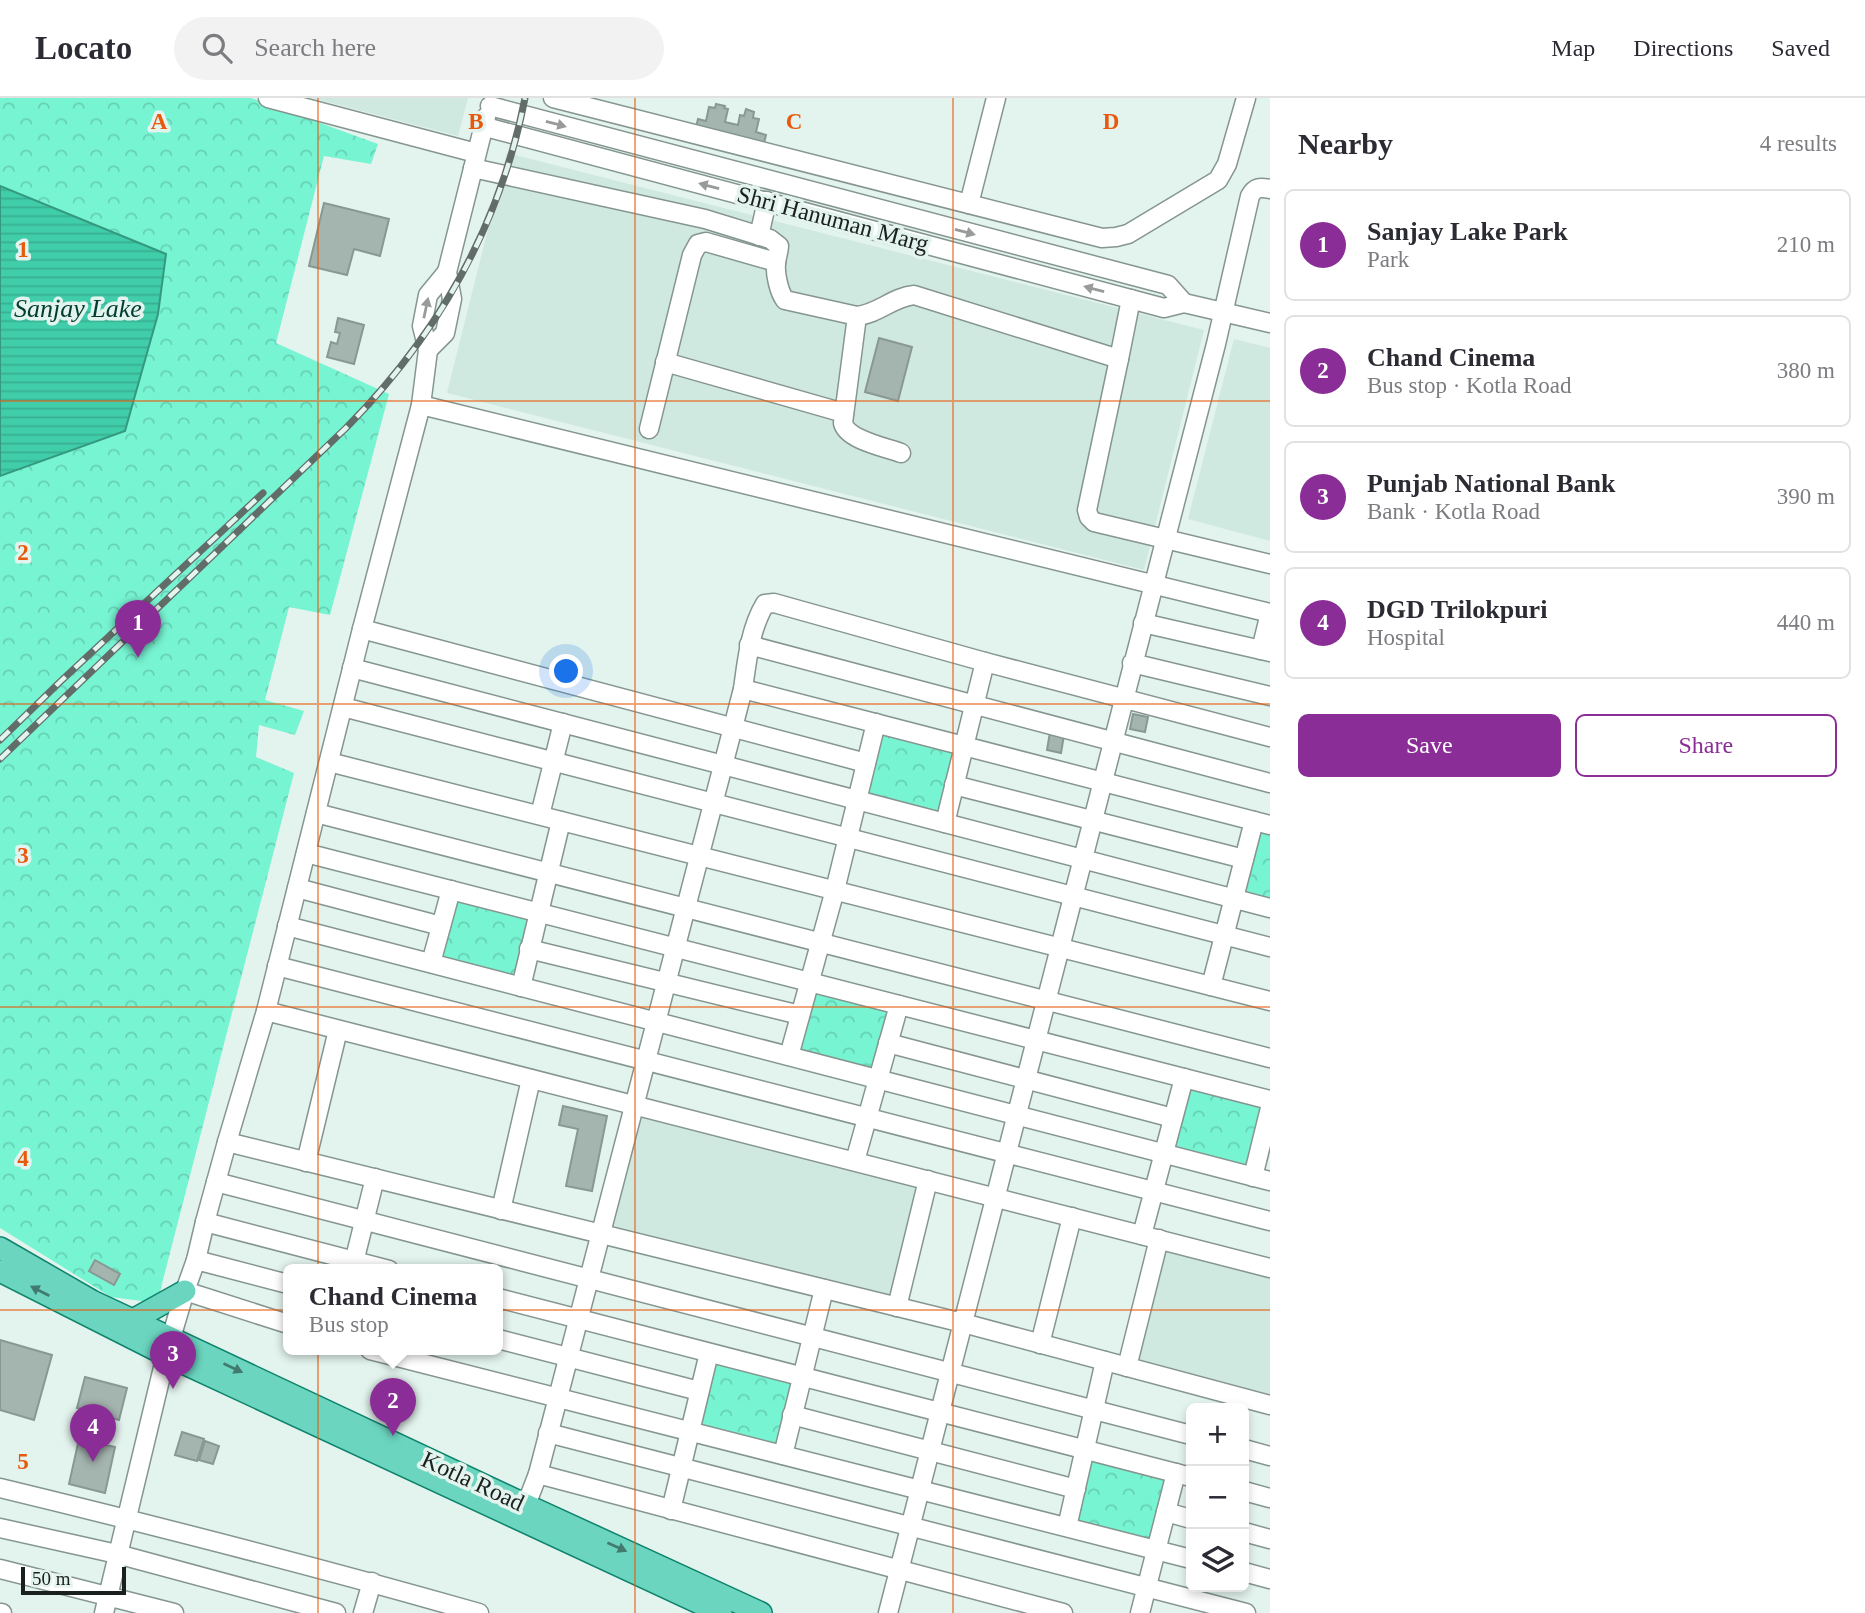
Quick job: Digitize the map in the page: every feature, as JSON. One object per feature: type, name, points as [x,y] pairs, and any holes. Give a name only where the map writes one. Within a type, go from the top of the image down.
[{"type":"main road","name":"Kotla Road","points":[[0,1248],[92,1301],[133,1320],[169,1347]]},
{"type":"main road","name":"Kotla Road","points":[[0,1271],[523,1513],[721,1613]]},
{"type":"main road","points":[[133,1320],[185,1290]]},
{"type":"main road","name":"Kotla Road","points":[[523,1513],[761,1613]]},
{"type":"street","points":[[268,98],[475,160],[705,219],[770,239],[779,246],[776,262],[781,296],[785,300],[866,316],[900,298],[914,295],[1119,359]]},
{"type":"street","points":[[554,98],[1102,238],[1128,234],[1218,180],[1227,164],[1246,98]]},
{"type":"street","points":[[969,204],[996,98]]},
{"type":"street","points":[[106,1604],[169,1347],[266,1012],[421,405],[428,350],[422,326],[428,295],[447,272],[482,125],[491,102]]},
{"type":"street","name":"Shri Hanuman Marg","points":[[491,102],[1168,285],[1184,303]]},
{"type":"street","name":"Shri Hanuman Marg","points":[[482,125],[1164,308],[1184,303],[1270,323]]},
{"type":"street","points":[[888,1613],[1216,344],[1250,196],[1254,190],[1261,187],[1270,189]]},
{"type":"street","points":[[759,236],[767,201]]},
{"type":"street","points":[[649,429],[692,255],[698,244],[706,242],[776,262]]},
{"type":"street","points":[[1131,299],[1087,510],[1088,517],[1094,522],[1270,564]]},
{"type":"street","points":[[857,316],[844,413],[845,430],[852,436],[901,453]]},
{"type":"street","points":[[665,362],[844,413]]},
{"type":"street","points":[[421,405],[1270,613],[1265,651],[1143,623]]},
{"type":"street","points":[[523,1513],[538,1474],[686,908],[743,689],[749,645],[758,615],[765,604],[774,603],[1270,737]]},
{"type":"street","points":[[362,629],[866,763]]},
{"type":"street","points":[[749,645],[1270,783]]},
{"type":"street","points":[[945,822],[985,662]]},
{"type":"street","points":[[1132,663],[1270,696]]},
{"type":"street","points":[[352,668],[1270,908]]},
{"type":"street","points":[[743,689],[1262,823],[1244,859],[1211,986]]},
{"type":"street","points":[[343,707],[1270,947]]},
{"type":"street","points":[[540,815],[563,723]]},
{"type":"street","points":[[789,1056],[835,890],[876,723]]},
{"type":"street","points":[[329,762],[1270,1001]]},
{"type":"street","points":[[954,785],[1244,859]]},
{"type":"street","points":[[316,813],[1270,1058]]},
{"type":"street","points":[[521,987],[561,821]]},
{"type":"street","points":[[306,853],[1270,1100]]},
{"type":"street","points":[[297,888],[441,926]]},
{"type":"street","points":[[431,963],[451,890]]},
{"type":"street","points":[[287,926],[1262,1179],[1270,1108]]},
{"type":"street","points":[[530,949],[800,1015]]},
{"type":"street","points":[[277,966],[1270,1221]]},
{"type":"street","points":[[855,1161],[899,1005]]},
{"type":"street","points":[[266,1012],[1270,1268]]},
{"type":"street","points":[[306,1162],[338,1030]]},
{"type":"street","points":[[888,1043],[1173,1118]]},
{"type":"street","points":[[1127,1367],[1151,1237],[1154,1191],[1184,1078]]},
{"type":"street","points":[[501,1210],[531,1079]]},
{"type":"street","points":[[227,1142],[963,1323],[1270,1405]]},
{"type":"street","points":[[353,1264],[375,1178]]},
{"type":"street","points":[[897,1307],[929,1180]]},
{"type":"street","points":[[216,1182],[1186,1434]]},
{"type":"street","points":[[1040,1344],[1072,1217]]},
{"type":"street","points":[[205,1222],[350,1264]]},
{"type":"street","points":[[196,1260],[283,1283]]},
{"type":"street","points":[[783,1455],[824,1289]]},
{"type":"street","points":[[185,1290],[283,1322]]},
{"type":"street","points":[[503,1299],[1184,1475],[1166,1512],[1140,1613]]},
{"type":"street","points":[[503,1340],[699,1391]]},
{"type":"street","points":[[671,1510],[709,1353]]},
{"type":"street","points":[[423,1357],[558,1398],[1186,1558]]},
{"type":"street","points":[[1067,1527],[1105,1361]]},
{"type":"street","points":[[792,1415],[1076,1489]]},
{"type":"street","points":[[548,1433],[1246,1613]]},
{"type":"street","points":[[1249,1450],[1270,1456]]},
{"type":"street","points":[[538,1474],[1063,1613]]},
{"type":"street","points":[[0,1488],[127,1518],[479,1613]]},
{"type":"street","points":[[1249,1492],[1270,1498]]},
{"type":"street","points":[[1166,1512],[1186,1518]]},
{"type":"street","points":[[0,1528],[117,1553],[336,1613]]},
{"type":"street","points":[[1249,1533],[1270,1539]]},
{"type":"street","points":[[0,1569],[106,1604],[174,1613]]},
{"type":"street","points":[[1249,1573],[1270,1579]]},
{"type":"street","points":[[363,1613],[372,1582]]},
{"type":"shaded area","points":[[312,98],[468,98],[458,136]]},
{"type":"shaded area","points":[[507,153],[1204,330],[1144,570],[447,393]]},
{"type":"shaded area","points":[[1234,339],[1270,348],[1270,541],[1188,519]]},
{"type":"shaded area","points":[[639,1117],[919,1186],[891,1299],[611,1230]]},
{"type":"shaded area","points":[[1163,1248],[1270,1276],[1270,1398],[1134,1363]]},
{"type":"green space","points":[[0,98],[251,98],[378,144],[371,164],[324,156],[276,343],[389,394],[330,615],[289,607],[265,700],[304,711],[295,735],[259,725],[256,757],[294,773],[157,1303],[111,1297],[0,1228]]},
{"type":"green space","points":[[879,727],[959,747],[941,818],[861,797]]},
{"type":"green space","points":[[1256,826],[1270,830],[1270,904],[1238,896]]},
{"type":"green space","points":[[454,892],[533,912],[516,983],[435,962]]},
{"type":"green space","points":[[813,986],[893,1007],[875,1073],[796,1052]]},
{"type":"green space","points":[[1187,1082],[1267,1102],[1249,1173],[1169,1152]]},
{"type":"green space","points":[[718,1359],[797,1379],[780,1451],[699,1429]]},
{"type":"green space","points":[[1091,1455],[1170,1475],[1153,1546],[1072,1525]]},
{"type":"water","name":"Sanjay Lake","points":[[0,186],[166,254],[158,314],[125,431],[0,476]]},
{"type":"building","points":[[716,104],[728,109],[725,122],[738,125],[740,115],[744,116],[746,109],[754,112],[753,118],[759,119],[756,132],[766,135],[763,147],[695,131],[698,119],[706,121],[709,107],[715,108]]},
{"type":"building","points":[[324,203],[389,219],[380,256],[354,249],[347,275],[309,266]]},
{"type":"building","points":[[338,318],[364,325],[354,364],[327,357],[331,342],[337,344],[340,333],[335,332]]},
{"type":"building","points":[[879,338],[912,347],[898,401],[865,392]]},
{"type":"building","points":[[1133,714],[1148,717],[1145,732],[1130,729]]},
{"type":"building","points":[[1050,732],[1064,735],[1061,753],[1047,750]]},
{"type":"building","points":[[563,1106],[607,1116],[592,1191],[566,1186],[578,1129],[559,1125]]},
{"type":"building","points":[[95,1260],[120,1274],[114,1285],[89,1271]]},
{"type":"building","points":[[0,1340],[52,1355],[34,1420],[0,1410]]},
{"type":"building","points":[[85,1377],[127,1388],[119,1420],[77,1408]]},
{"type":"building","points":[[182,1432],[204,1439],[197,1461],[175,1455]]},
{"type":"building","points":[[79,1439],[115,1447],[105,1493],[69,1484]]},
{"type":"building","points":[[205,1441],[219,1446],[213,1464],[199,1460]]},
{"type":"railway","points":[[0,759],[346,428],[409,355],[461,276],[482,235],[514,145],[525,98]]},
{"type":"railway","points":[[0,740],[263,493]]},
{"type":"place","name":"Sanjay Lake Park","points":[[138,658]]},
{"type":"place","name":"Punjab National Bank","points":[[173,1389]]},
{"type":"place","name":"Chand Cinema","points":[[393,1436]]},
{"type":"place","name":"DGD Trilokpuri","points":[[93,1462]]}]
